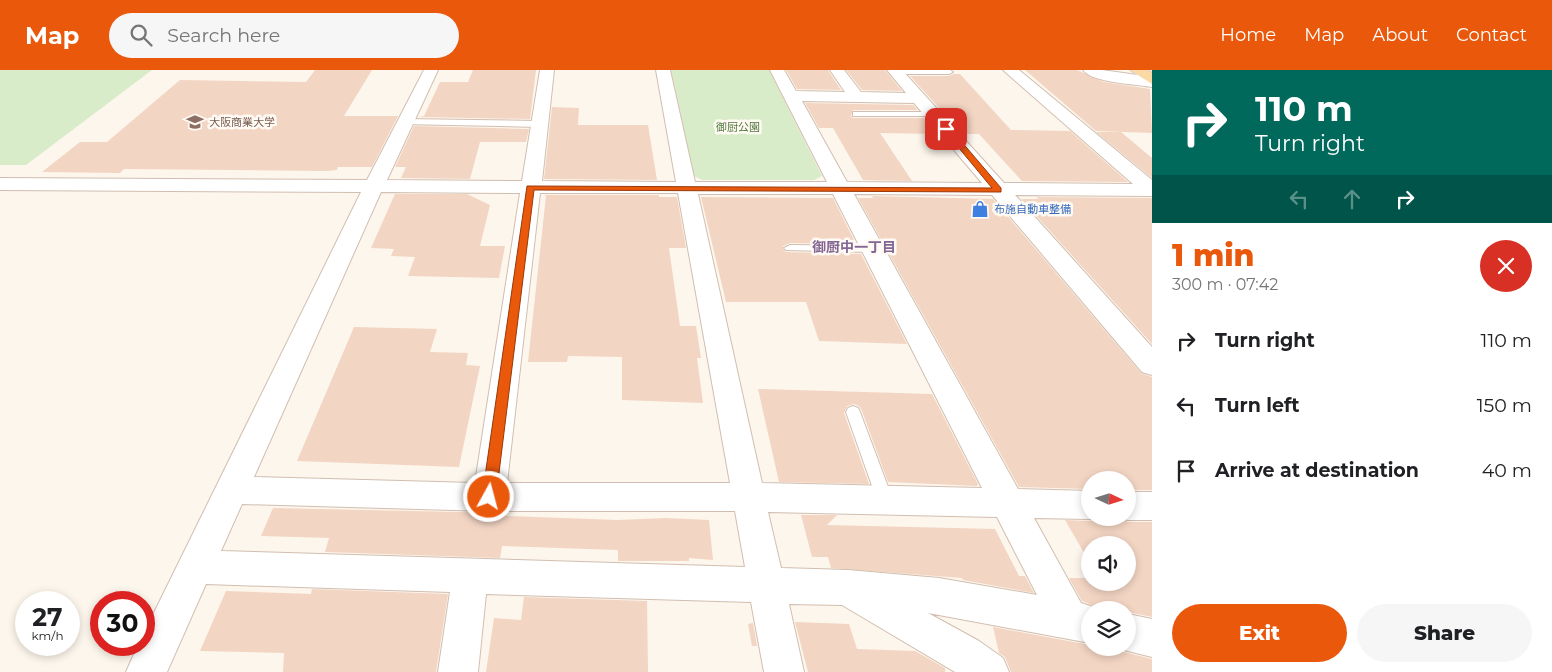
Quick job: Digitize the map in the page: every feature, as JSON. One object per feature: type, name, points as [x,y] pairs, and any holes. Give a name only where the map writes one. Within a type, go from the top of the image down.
[{"type":"main road","points":[[1137,70],[1152,81]]},
{"type":"street","points":[[146,672],[374,186],[431,70]]},
{"type":"street","points":[[489,497],[547,70]]},
{"type":"street","points":[[663,70],[768,584],[784,672]]},
{"type":"street","points":[[777,70],[838,189],[1006,502],[1079,621]]},
{"type":"street","points":[[838,70],[856,97]]},
{"type":"street","points":[[1010,70],[1152,190]]},
{"type":"street","points":[[1090,70],[1101,74],[1152,81]]},
{"type":"street","points":[[895,71],[1152,365]]},
{"type":"street","points":[[790,96],[920,98]]},
{"type":"street","points":[[0,184],[1152,190]]},
{"type":"street","points":[[231,490],[489,497],[750,497],[1081,505]]},
{"type":"street","points":[[1136,506],[1152,506]]},
{"type":"street","points":[[194,568],[768,584],[848,588],[939,596],[1079,621]]},
{"type":"street","points":[[458,672],[470,576]]},
{"type":"street","points":[[848,588],[965,655],[988,672]]},
{"type":"street","points":[[1136,635],[1152,638]]},
{"type":"lane","points":[[895,71],[949,72]]},
{"type":"lane","points":[[856,114],[933,114]]},
{"type":"lane","points":[[405,122],[539,124]]},
{"type":"lane","points":[[790,248],[870,249]]},
{"type":"lane","points":[[853,412],[885,500]]},
{"type":"green space","points":[[0,70],[152,70],[26,165],[0,165]]},
{"type":"green space","name":"御厨公園","points":[[671,70],[769,70],[822,176],[814,180],[702,180],[694,176]]},
{"type":"building","points":[[315,70],[372,70],[344,116],[398,116],[372,167],[338,167],[337,170],[327,171],[124,169],[120,173],[42,172],[80,142],[107,142],[180,80],[306,82]]},
{"type":"building","points":[[473,70],[536,70],[530,119],[418,117],[424,116],[440,82],[468,82]]},
{"type":"building","points":[[786,70],[828,70],[841,90],[797,89]]},
{"type":"building","points":[[846,70],[885,70],[902,91],[862,90]]},
{"type":"building","points":[[1025,70],[1077,70],[1104,82],[1150,89],[1152,133],[1096,131]]},
{"type":"building","points":[[960,74],[1011,130],[1070,131],[1128,182],[1022,181],[979,134],[963,134],[910,76],[949,76]]},
{"type":"building","points":[[805,103],[913,105],[918,110],[853,110],[851,116],[853,118],[924,118],[938,134],[880,133],[912,181],[863,180],[833,128],[819,128]]},
{"type":"building","points":[[552,107],[579,108],[578,125],[648,125],[657,180],[544,179]]},
{"type":"building","points":[[414,126],[529,129],[526,142],[480,142],[470,179],[401,178],[406,167],[395,167]]},
{"type":"building","points":[[1096,132],[1121,132],[1152,158],[1152,178]]},
{"type":"building","points":[[395,194],[467,194],[490,205],[480,246],[505,246],[499,278],[408,276],[415,257],[391,256],[394,249],[371,248]]},
{"type":"building","points":[[544,195],[659,195],[659,197],[677,197],[686,248],[669,248],[680,326],[696,326],[701,358],[697,358],[703,403],[622,400],[622,357],[568,356],[567,362],[528,362],[546,196]]},
{"type":"building","points":[[872,196],[993,199],[1141,373],[1152,377],[1152,490],[1136,490],[1136,471],[1081,471],[1081,489],[1019,487],[858,198],[873,198]]},
{"type":"building","points":[[701,197],[833,198],[856,244],[790,243],[783,246],[783,249],[786,252],[861,254],[907,344],[819,341],[806,302],[726,302]]},
{"type":"building","points":[[1036,197],[1152,198],[1152,344],[1021,199],[1039,199]]},
{"type":"building","points":[[354,327],[437,329],[430,352],[468,353],[466,365],[480,366],[459,467],[297,461]]},
{"type":"building","points":[[758,389],[932,394],[978,484],[977,486],[888,482],[862,411],[859,406],[854,404],[847,406],[844,413],[869,484],[779,482]]},
{"type":"building","points":[[273,508],[506,513],[506,516],[618,520],[666,518],[709,520],[713,560],[689,558],[689,561],[618,561],[618,550],[502,546],[500,558],[325,552],[329,538],[261,536]]},
{"type":"building","points":[[801,515],[837,515],[827,525],[995,529],[1019,576],[1025,576],[1034,593],[963,580],[962,578],[831,568],[828,557],[812,557]]},
{"type":"building","points":[[1065,520],[1081,521],[1081,526],[1136,526],[1136,522],[1152,522],[1152,617],[1136,614],[1136,601],[1082,601],[1069,578],[1081,578],[1081,591],[1136,591],[1136,536],[1081,536],[1081,548]]},
{"type":"building","points":[[312,589],[448,594],[436,672],[283,672],[284,653],[200,651],[226,591],[311,594]]},
{"type":"building","points":[[524,597],[647,601],[648,672],[486,672],[494,618],[521,620]]},
{"type":"building","points":[[795,622],[849,624],[857,649],[915,651],[945,668],[945,672],[808,672]]},
{"type":"building","points":[[753,623],[757,646],[752,646],[748,624]]},
{"type":"building","points":[[993,627],[1081,643],[1081,656],[1136,655],[1152,659],[1152,672],[1011,672],[1005,657],[999,653]]},
{"type":"place","name":"大阪商業大学","points":[[195,122]]},
{"type":"place","name":"布施自動車整備","points":[[980,209]]},
{"type":"district","name":"御厨中一丁目","points":[[854,247]]},
{"type":"route","points":[[489,497],[530,188],[998,190],[946,129]]}]
